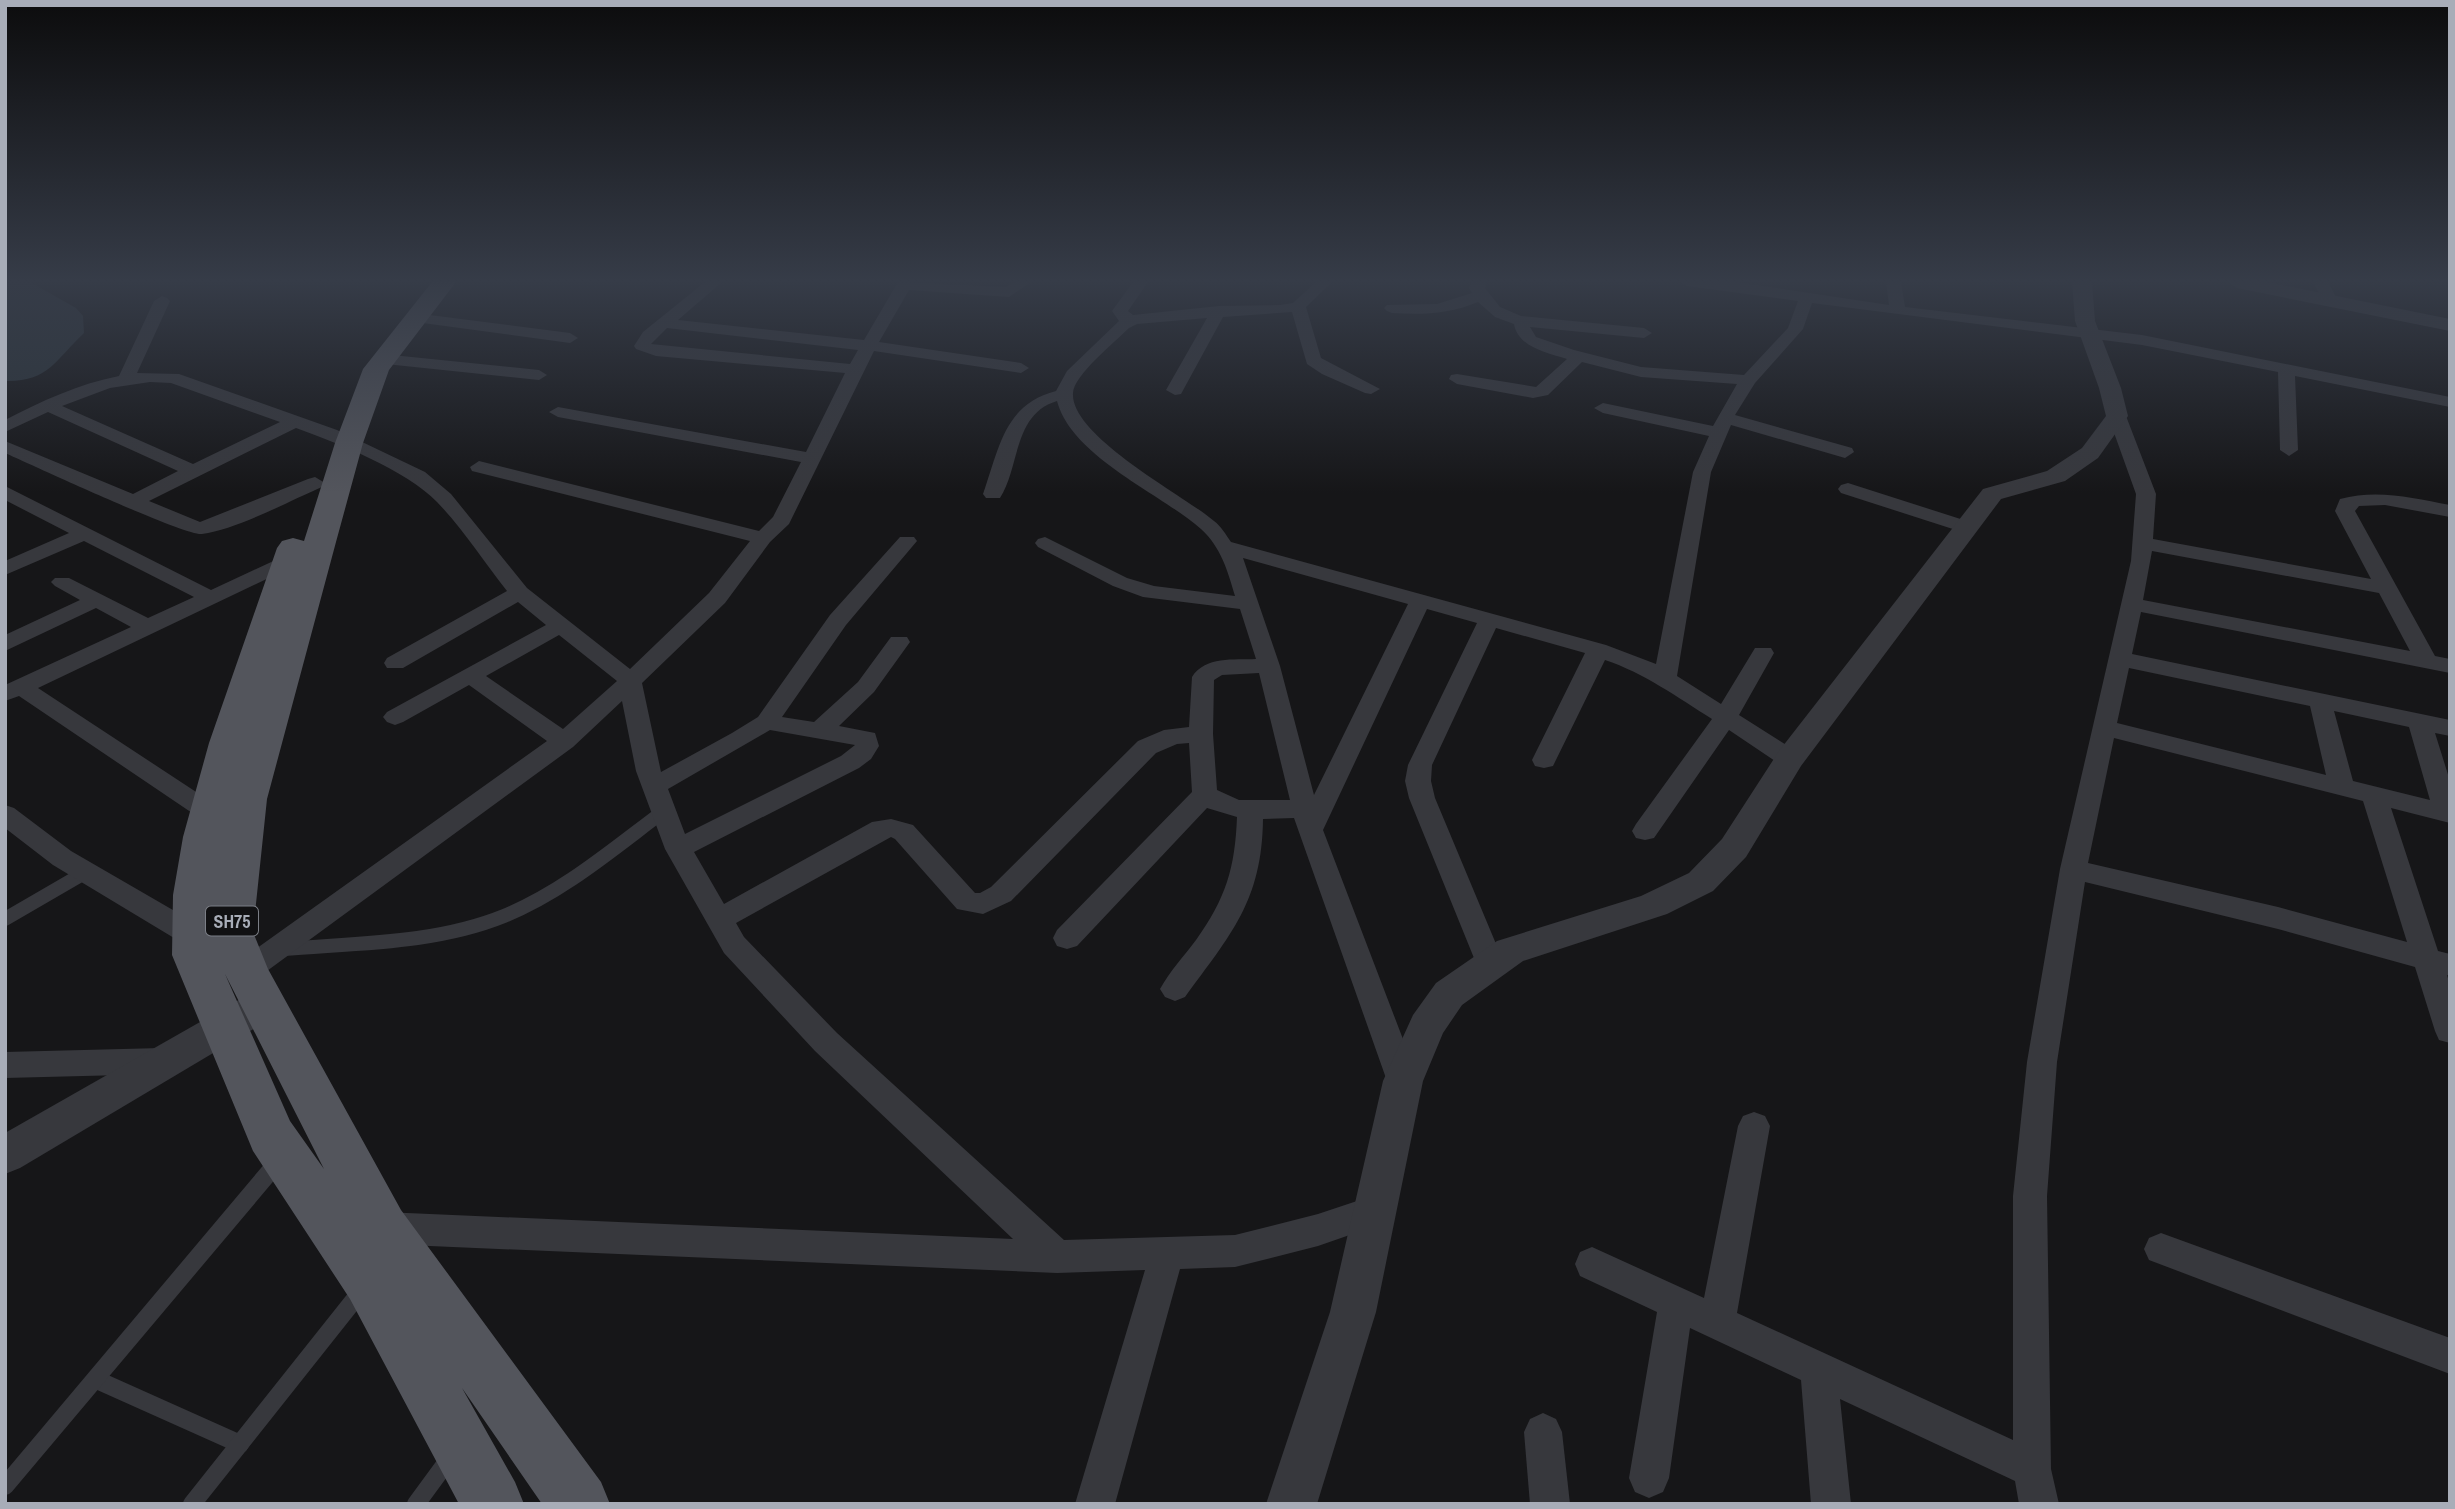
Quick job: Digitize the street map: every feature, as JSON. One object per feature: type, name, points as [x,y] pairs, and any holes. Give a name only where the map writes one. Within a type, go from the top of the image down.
[{"type":"main road","name":"SH75","points":[[366,352],[359,360],[325,432],[247,799],[232,932],[261,975],[303,1134],[334,1225],[370,1280],[493,1504]]},
{"type":"main road","name":"SH75","points":[[303,1134],[271,1135],[194,955],[194,895],[210,813],[228,743],[315,483],[325,432],[386,352]]},
{"type":"main road","name":"SH75","points":[[303,1134],[389,1237],[579,1504]]},
{"type":"street","points":[[126,379],[138,352]]},
{"type":"street","points":[[672,352],[855,369]]},
{"type":"street","points":[[5,1155],[224,1026],[261,975],[564,741],[678,638],[717,598],[763,538],[782,520],[810,458],[866,352]]},
{"type":"street","points":[[914,352],[1021,368]]},
{"type":"street","points":[[1096,352],[1067,384],[1064,394],[1066,405],[1080,429],[1123,467],[1209,526],[1234,559],[1269,666],[1307,820],[1403,1081]]},
{"type":"street","points":[[1175,390],[1196,352]]},
{"type":"street","points":[[1311,352],[1313,360],[1328,370],[1371,389]]},
{"type":"street","points":[[1565,352],[1613,366],[1663,375],[1748,380]]},
{"type":"street","points":[[1665,678],[1702,472],[1722,425],[1748,380],[1773,352]]},
{"type":"street","points":[[1592,1264],[1819,1369],[2035,1487],[2030,1196],[2042,1062],[2073,869],[2132,604],[2143,543],[2146,494],[2096,352]]},
{"type":"street","points":[[2204,352],[2450,402]]},
{"type":"street","points":[[1457,379],[1533,393],[1542,391],[1578,357]]},
{"type":"street","points":[[382,359],[539,374]]},
{"type":"street","points":[[2286,369],[2288,450]]},
{"type":"street","points":[[5,427],[14,416],[76,393],[126,379],[152,376],[173,378],[325,432],[418,476],[444,498],[519,593],[630,680],[648,771],[678,849],[734,945],[827,1042],[1057,1257]]},
{"type":"street","points":[[993,494],[1014,435],[1024,416],[1034,404],[1064,394]]},
{"type":"street","points":[[46,405],[193,471]]},
{"type":"street","points":[[1603,408],[1722,425],[1845,452]]},
{"type":"street","points":[[558,412],[810,458]]},
{"type":"street","points":[[1294,1500],[1353,1312],[1403,1081],[1427,1026],[1449,994],[1510,951],[1654,905],[1701,882],[1734,848],[1790,759],[1992,494],[2056,476],[2090,453],[2117,416]]},
{"type":"street","points":[[131,502],[193,471],[325,432]]},
{"type":"street","points":[[5,446],[199,529],[315,483]]},
{"type":"street","points":[[479,467],[763,538]]},
{"type":"street","points":[[1848,489],[1966,527]]},
{"type":"street","points":[[5,492],[211,597]]},
{"type":"street","points":[[2427,662],[2345,511],[2347,503],[2358,499],[2450,511]]},
{"type":"street","points":[[6,568],[85,533]]},
{"type":"street","points":[[654,786],[741,739],[766,722],[838,620],[907,541]]},
{"type":"street","points":[[1045,543],[1119,582],[1151,592],[1250,604]]},
{"type":"street","points":[[2143,543],[2387,588]]},
{"type":"street","points":[[1224,546],[1637,663],[1665,678],[1790,759]]},
{"type":"street","points":[[13,690],[289,561]]},
{"type":"street","points":[[62,582],[148,627]]},
{"type":"street","points":[[395,663],[519,593]]},
{"type":"street","points":[[5,644],[97,600]]},
{"type":"street","points":[[1307,820],[1420,601]]},
{"type":"street","points":[[2132,604],[2450,666]]},
{"type":"street","points":[[1489,620],[1420,765],[1418,781],[1422,799],[1490,963]]},
{"type":"street","points":[[395,717],[559,626]]},
{"type":"street","points":[[820,730],[866,687],[899,642]]},
{"type":"street","points":[[1544,760],[1598,650]]},
{"type":"street","points":[[1645,831],[1726,718],[1763,653]]},
{"type":"street","points":[[2120,659],[2450,728]]},
{"type":"street","points":[[1269,666],[1209,671],[1203,677],[1201,734],[1205,794],[1216,804],[1307,820]]},
{"type":"street","points":[[471,676],[564,741]]},
{"type":"street","points":[[13,690],[210,813]]},
{"type":"street","points":[[2320,701],[2342,787]]},
{"type":"street","points":[[2419,721],[2448,813]]},
{"type":"street","points":[[678,849],[850,762],[867,746],[866,739],[855,736],[766,722]]},
{"type":"street","points":[[2104,728],[2448,813]]},
{"type":"street","points":[[719,920],[881,829],[891,828],[904,832],[967,902],[984,904],[1001,894],[1147,747],[1173,736],[1201,734]]},
{"type":"street","points":[[1067,938],[1205,794]]},
{"type":"street","points":[[2374,795],[2438,962],[2450,1031]]},
{"type":"street","points":[[1175,989],[1217,930],[1240,889],[1248,859],[1250,809]]},
{"type":"street","points":[[5,814],[62,858],[194,936]]},
{"type":"street","points":[[2073,869],[2278,918],[2438,962]]},
{"type":"street","points":[[5,1065],[164,1061]]},
{"type":"street","points":[[1717,1322],[1754,1126]]},
{"type":"street","points":[[334,1225],[389,1237],[1057,1257],[1235,1251],[1318,1230],[1375,1210]]},
{"type":"street","points":[[2161,1249],[2450,1356]]},
{"type":"street","points":[[1095,1504],[1167,1254]]},
{"type":"street","points":[[1649,1478],[1676,1303]]},
{"type":"street","points":[[1819,1369],[1831,1504]]},
{"type":"street","points":[[1543,1432],[1550,1504]]},
{"type":"lane","points":[[261,975],[454,932],[501,917],[551,893],[664,811]]},
{"type":"lane","points":[[5,919],[86,872]]},
{"type":"lane","points":[[5,1486],[303,1134]]},
{"type":"lane","points":[[192,1504],[370,1280],[389,1237]]},
{"type":"lane","points":[[97,1380],[240,1444]]},
{"type":"lane","points":[[416,1504],[460,1444]]},
{"type":"shaded area","points":[[5,352],[65,352],[50,368],[32,378],[5,381]]}]
